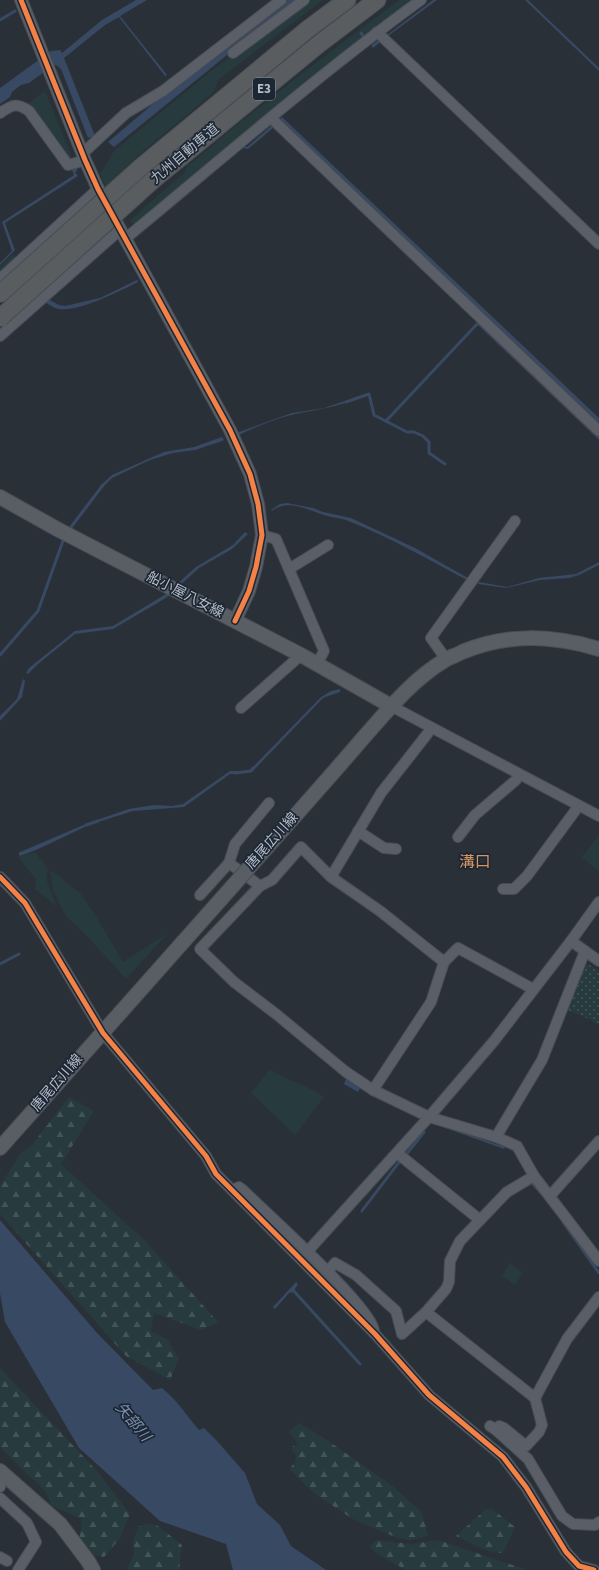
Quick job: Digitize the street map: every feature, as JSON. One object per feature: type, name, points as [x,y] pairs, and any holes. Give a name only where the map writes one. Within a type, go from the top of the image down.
[{"type":"highway","name":"九州自動車道","points":[[0,294],[141,167],[308,29],[347,0]]},
{"type":"highway","name":"九州自動車道","points":[[0,318],[153,180],[319,44],[377,0]]},
{"type":"main road","name":"船小屋八女線","points":[[0,497],[318,664],[392,706]]},
{"type":"main road","name":"唐尾広川線","points":[[0,1148],[392,706],[417,681],[446,659],[475,647],[508,639],[542,638],[578,643],[599,649]]},
{"type":"main road","points":[[1,1477],[60,1524],[93,1570]]},
{"type":"street","points":[[20,0],[49,71],[81,158],[124,234],[237,445],[250,474],[258,504],[262,535],[250,591],[235,621]]},
{"type":"street","points":[[0,113],[10,106],[15,105],[22,106],[29,111],[68,165],[81,158],[126,112],[162,91],[281,0]]},
{"type":"street","points":[[234,53],[304,0]]},
{"type":"street","points":[[0,336],[124,234],[377,32],[421,0]]},
{"type":"street","points":[[377,32],[599,244]]},
{"type":"street","points":[[271,118],[599,430]]},
{"type":"street","points":[[0,279],[98,189]]},
{"type":"street","points":[[446,659],[431,638],[516,521]]},
{"type":"street","points":[[262,535],[276,539],[324,651],[318,664]]},
{"type":"street","points":[[289,569],[328,545]]},
{"type":"street","points":[[241,708],[301,655]]},
{"type":"street","points":[[392,706],[599,816]]},
{"type":"street","points":[[331,877],[381,793],[428,733]]},
{"type":"street","points":[[458,837],[475,814],[516,780]]},
{"type":"street","points":[[200,895],[229,863],[235,844],[269,803]]},
{"type":"street","points":[[503,889],[514,889],[527,876],[575,810]]},
{"type":"street","points":[[358,831],[384,848],[396,849]]},
{"type":"street","points":[[444,962],[380,911],[331,877],[301,847],[272,880],[260,886],[200,949],[234,982],[276,1014],[346,1072],[373,1090],[429,1116],[496,1137],[516,1146],[534,1176],[599,1261]]},
{"type":"street","points":[[229,863],[260,886]]},
{"type":"street","points":[[0,876],[25,903],[103,1033],[206,1156],[216,1174],[374,1334],[429,1396],[503,1457],[526,1487],[566,1552],[579,1566],[594,1570]]},
{"type":"street","points":[[307,1252],[397,1153],[494,1041],[599,902]]},
{"type":"street","points":[[571,941],[599,961]]},
{"type":"street","points":[[373,1090],[430,1002],[444,962],[458,948],[533,989]]},
{"type":"street","points":[[496,1137],[542,1060],[585,951]]},
{"type":"street","points":[[550,1196],[599,1141]]},
{"type":"street","points":[[397,1153],[480,1220]]},
{"type":"street","points":[[328,1270],[335,1264],[356,1276],[396,1311],[402,1334],[426,1312],[446,1290],[449,1282],[450,1261],[460,1241],[506,1192],[534,1176]]},
{"type":"street","points":[[232,1190],[239,1188],[243,1190],[307,1252],[328,1270],[366,1314],[374,1326],[374,1334]]},
{"type":"street","points":[[535,1398],[567,1339],[599,1297]]},
{"type":"street","points":[[426,1312],[535,1398],[542,1425],[539,1432],[526,1446],[504,1428],[496,1425],[490,1426],[528,1460],[562,1516],[573,1524],[595,1525],[599,1522]]},
{"type":"street","points":[[0,1498],[27,1523],[36,1542],[18,1570]]},
{"type":"green space","points":[[308,0],[323,0],[218,80],[213,93],[142,152],[106,187],[100,174],[114,151],[211,71]]},
{"type":"green space","points":[[399,0],[414,0],[379,24],[144,220],[132,224],[130,220],[185,172],[187,165],[194,161],[295,79]]},
{"type":"green space","points":[[45,91],[72,157],[68,157],[27,104]]},
{"type":"green space","points":[[14,253],[17,260],[0,276],[0,267]]},
{"type":"green space","points":[[599,835],[599,872],[582,857]]},
{"type":"green space","points":[[35,852],[48,869],[46,878],[57,907],[35,889],[36,879],[18,857]]},
{"type":"green space","points":[[50,870],[80,893],[97,918],[123,962],[168,933],[126,979],[88,937],[66,916],[53,891]]},
{"type":"green space","points":[[588,964],[599,971],[599,1026],[591,1020],[565,1009],[584,965]]},
{"type":"green space","points":[[270,1069],[324,1097],[295,1135],[251,1093]]},
{"type":"green space","points":[[69,1097],[94,1111],[61,1164],[145,1241],[218,1322],[201,1330],[154,1313],[151,1331],[167,1339],[179,1359],[170,1380],[126,1356],[0,1214],[0,1186],[21,1153],[32,1145]]},
{"type":"green space","points":[[510,1263],[523,1273],[515,1285],[502,1276]]},
{"type":"green space","points":[[0,1368],[96,1470],[130,1514],[120,1538],[104,1557],[88,1553],[79,1543],[82,1519],[52,1506],[46,1492],[0,1447]]},
{"type":"green space","points":[[299,1423],[330,1442],[395,1488],[422,1513],[428,1536],[409,1540],[397,1538],[351,1518],[314,1493],[289,1469],[295,1462],[296,1455],[292,1451],[293,1446],[298,1444],[289,1432]]},
{"type":"green space","points":[[486,1509],[492,1509],[515,1527],[503,1553],[485,1550],[456,1536]]},
{"type":"green space","points":[[147,1523],[158,1526],[182,1545],[179,1570],[128,1570],[127,1568],[134,1555],[133,1542],[138,1527]]},
{"type":"green space","points":[[376,1540],[412,1544],[438,1540],[527,1570],[406,1570],[379,1555],[369,1547]]},
{"type":"water","points":[[136,0],[147,0],[120,16],[167,75],[165,76],[119,17],[105,25],[64,58],[95,136],[88,138],[61,69],[56,65],[29,83],[21,85],[12,92],[10,97],[0,104],[0,88],[51,51],[60,50],[62,53],[102,20]]},
{"type":"water","points":[[286,0],[301,0],[232,51],[114,147],[108,142],[166,93]]},
{"type":"water","points":[[433,0],[437,0],[388,36],[387,35]]},
{"type":"water","points":[[525,0],[528,0],[599,68],[599,71]]},
{"type":"water","points":[[282,117],[599,418],[599,423],[280,119]]},
{"type":"water","points":[[271,126],[273,128],[248,149],[242,148],[243,146],[247,147]]},
{"type":"water","points":[[77,168],[77,171],[75,172],[78,176],[5,223],[15,250],[0,265],[0,263],[12,251],[2,222],[74,175],[72,170]]},
{"type":"water","points":[[137,280],[138,282],[110,295],[77,307],[59,309],[45,302],[48,299],[59,305],[65,306],[100,298]]},
{"type":"water","points":[[348,400],[349,402],[343,404],[277,419],[239,435],[239,432],[292,413],[324,408]]},
{"type":"water","points":[[222,437],[224,440],[195,450],[173,453],[150,460],[112,478],[102,488],[100,486],[112,475],[164,452],[194,447]]},
{"type":"water","points":[[287,503],[351,518],[415,548],[468,578],[467,580],[395,542],[348,521],[291,505],[285,505],[272,511],[271,510],[280,504]]},
{"type":"water","points":[[245,532],[248,534],[232,549],[199,568],[166,598],[113,629],[75,634],[28,674],[26,673],[29,668],[75,631],[113,626],[166,594],[196,567],[233,545]]},
{"type":"water","points":[[599,562],[599,565],[579,575],[569,578],[540,580],[506,588],[478,584],[479,582],[507,587],[539,578],[576,574]]},
{"type":"water","points":[[23,679],[25,681],[22,697],[0,721],[0,716],[17,699]]},
{"type":"water","points":[[340,689],[340,692],[323,698],[252,772],[250,770],[321,697],[331,691]]},
{"type":"water","points":[[230,771],[239,771],[239,774],[230,774],[184,807],[133,811],[95,823],[94,821],[129,809],[154,805],[172,806],[183,804]]},
{"type":"water","points":[[88,823],[89,825],[36,850],[20,856],[18,853]]},
{"type":"water","points":[[347,1077],[361,1086],[358,1092],[344,1084]]},
{"type":"water","points":[[441,1125],[505,1147],[504,1149],[440,1126]]},
{"type":"water","points":[[399,1160],[401,1162],[362,1213],[360,1211]]},
{"type":"water","name":"矢部川","points":[[0,1220],[97,1333],[153,1390],[162,1388],[177,1403],[199,1430],[204,1428],[217,1441],[245,1473],[257,1504],[280,1525],[291,1546],[326,1570],[233,1570],[226,1544],[160,1521],[79,1448],[5,1322],[0,1293]]},
{"type":"water","points":[[296,1282],[298,1284],[295,1290],[292,1293],[290,1292],[275,1309],[273,1307]]},
{"type":"waterway","points":[[0,20],[15,11]]},
{"type":"waterway","points":[[361,33],[365,38]]},
{"type":"waterway","points":[[373,46],[378,42]]},
{"type":"waterway","points":[[386,421],[478,323],[599,438]]},
{"type":"waterway","points":[[346,402],[369,394],[374,415],[407,432],[414,432],[423,436],[429,442],[429,453],[445,464]]},
{"type":"waterway","points":[[68,531],[103,485]]},
{"type":"waterway","points":[[0,655],[38,611],[64,538]]},
{"type":"waterway","points":[[236,773],[251,771],[253,768]]},
{"type":"waterway","points":[[86,825],[98,821]]},
{"type":"waterway","points":[[0,964],[19,954]]},
{"type":"waterway","points":[[405,1156],[424,1132]]},
{"type":"waterway","points":[[531,1182],[542,1194]]},
{"type":"waterway","points":[[563,1222],[599,1273]]},
{"type":"waterway","points":[[292,1289],[360,1364]]},
{"type":"cycle path","points":[[21,0],[98,189],[230,430],[250,474],[258,504],[262,535],[256,567],[249,591],[235,621]]},
{"type":"cycle path","points":[[0,877],[25,903],[103,1033],[206,1156],[216,1174],[375,1334],[429,1395],[503,1457],[526,1487],[566,1552],[579,1566],[594,1570]]},
{"type":"district","name":"溝口","points":[[475,862]]}]
